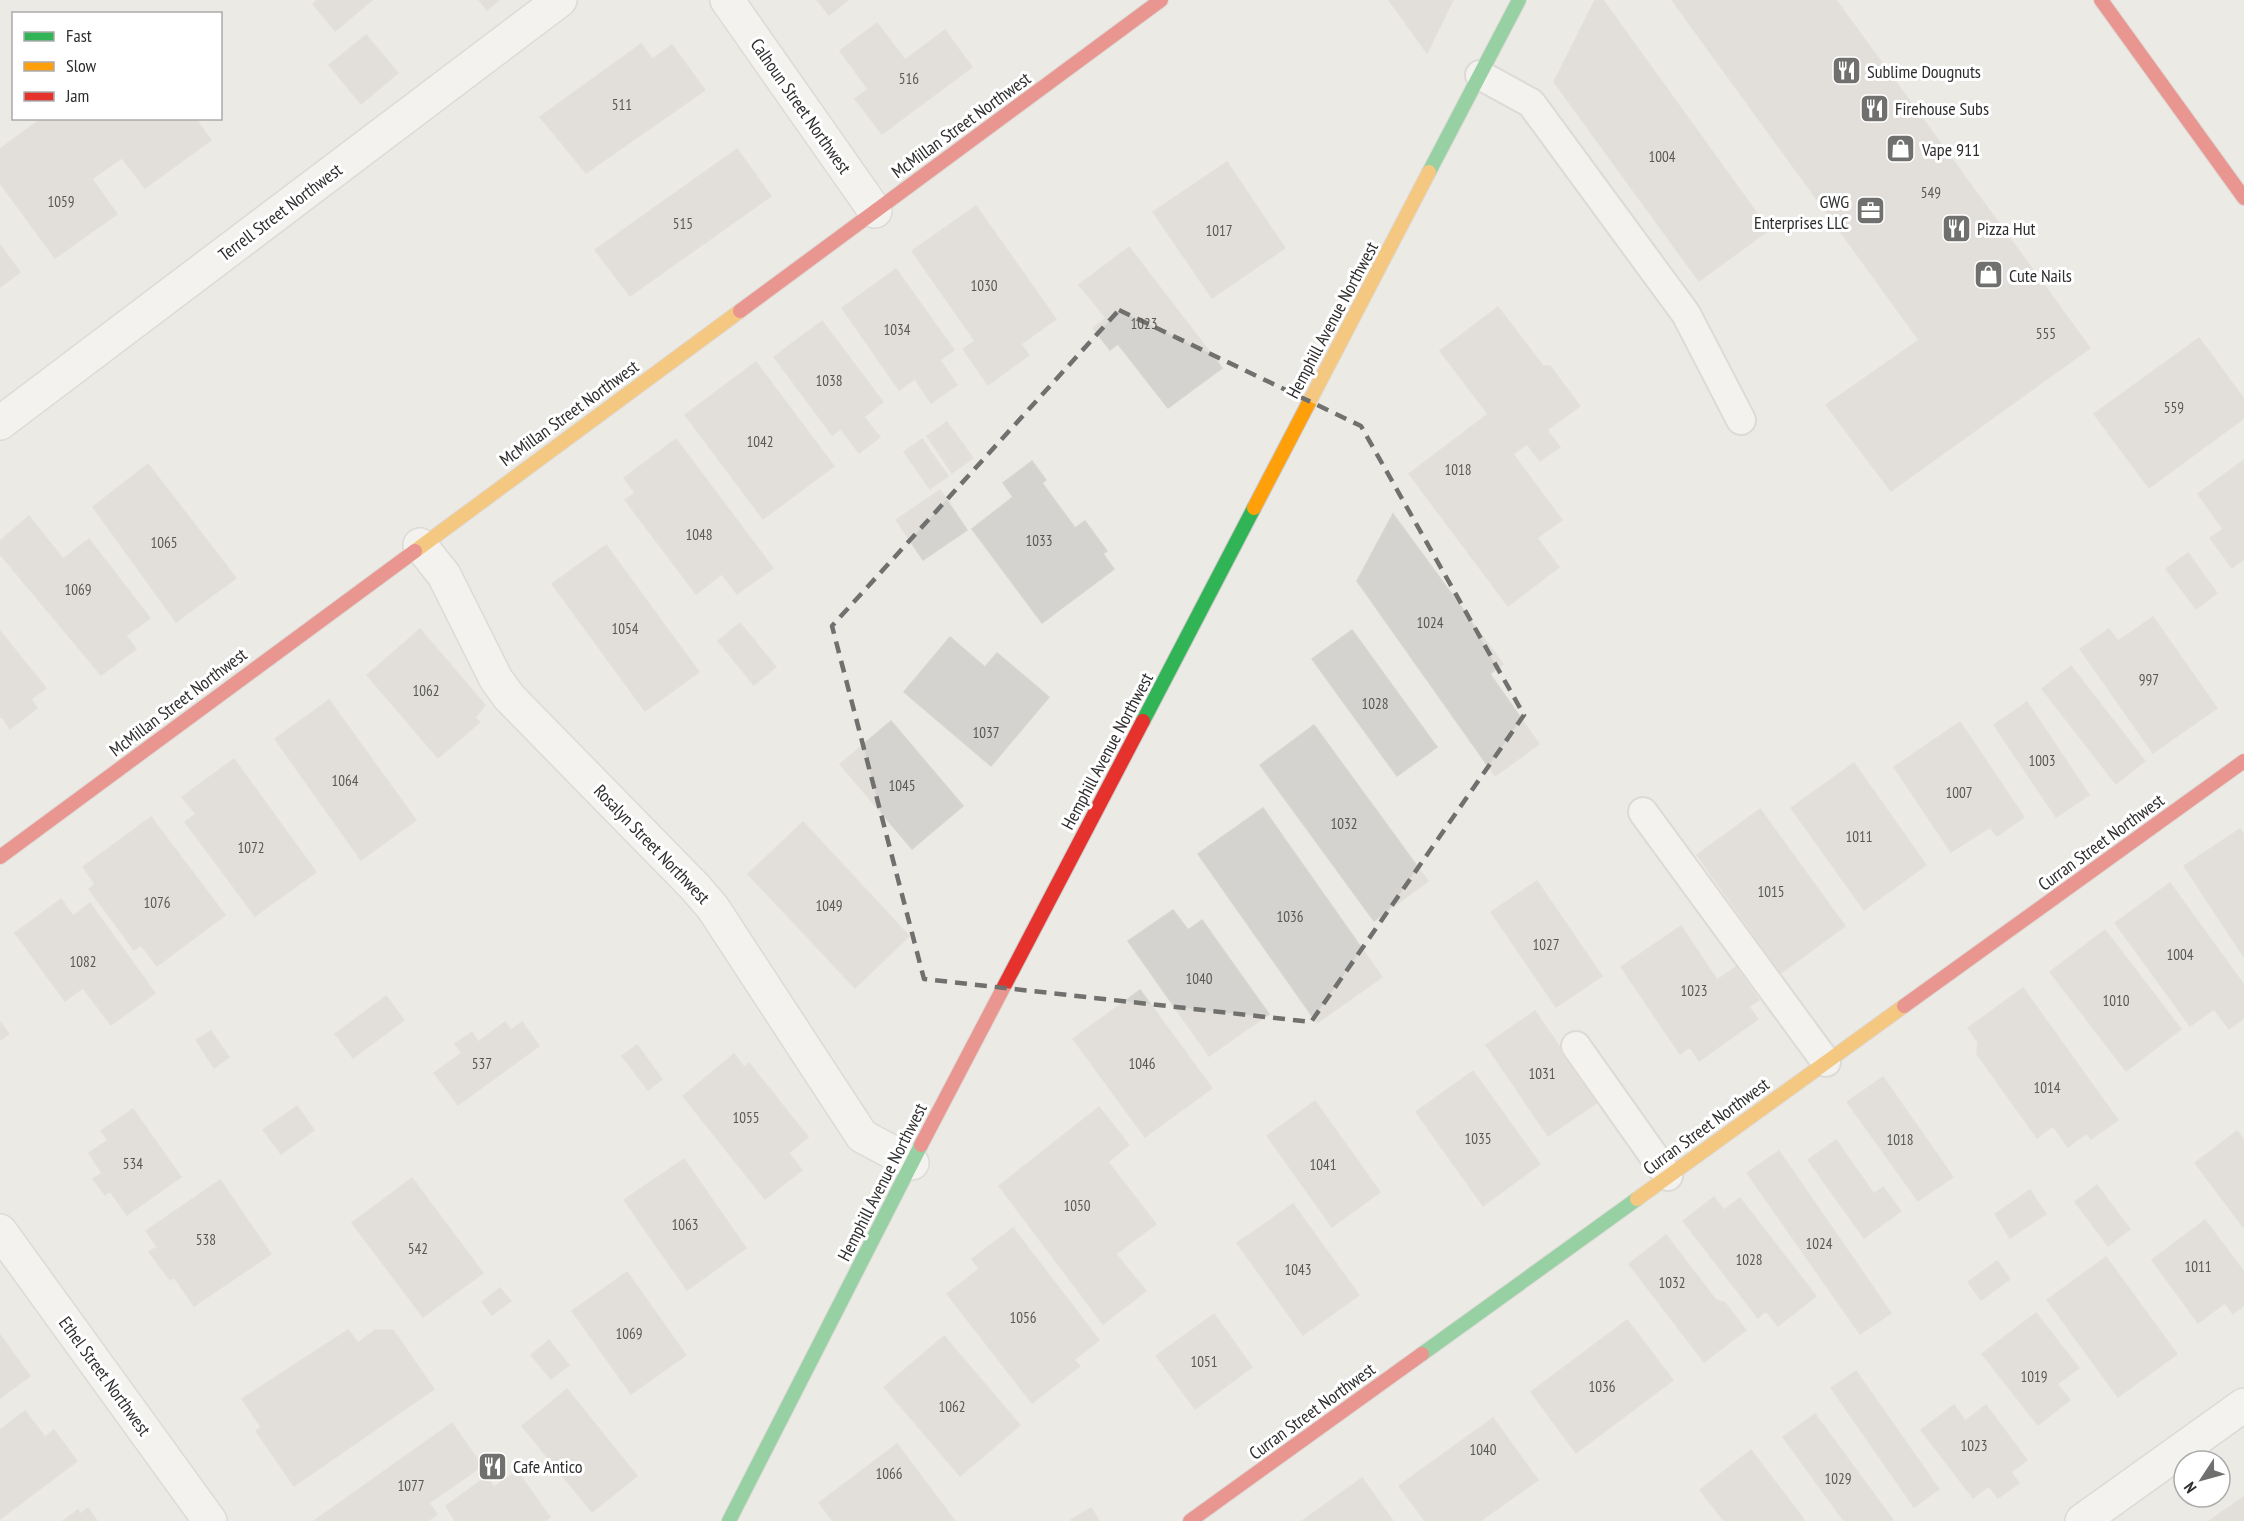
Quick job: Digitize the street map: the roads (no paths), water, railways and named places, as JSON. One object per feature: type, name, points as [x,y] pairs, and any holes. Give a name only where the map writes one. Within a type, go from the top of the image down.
[{"type":"street","name":"Terrell Street Northwest","points":[[0,423],[560,0]]},
{"type":"street","name":"Calhoun Street Northwest","points":[[728,0],[874,211]]},
{"type":"street","name":"McMillan Street Northwest","points":[[0,857],[1161,0]]},
{"type":"street","name":"Hemphill Avenue Northwest","points":[[729,1521],[912,1163],[1519,0]]},
{"type":"street","points":[[2101,0],[2244,198]]},
{"type":"street","name":"Rosalyn Street Northwest","points":[[420,545],[444,575],[496,679],[510,697],[695,887],[712,908],[862,1136],[912,1163]]},
{"type":"street","name":"Curran Street Northwest","points":[[1190,1521],[2244,761]]},
{"type":"street","name":"Ethel Street Northwest","points":[[0,1231],[210,1521]]},
{"type":"street","points":[[2082,1521],[2244,1405]]},
{"type":"lane","points":[[1480,75],[1531,103],[1686,314],[1740,420]]},
{"type":"lane","points":[[1643,812],[1826,1062]]},
{"type":"lane","points":[[1576,1046],[1668,1176]]},
{"type":"place","name":"Sublime Dougnuts","points":[[1846,71]]},
{"type":"place","name":"Firehouse Subs","points":[[1874,108]]},
{"type":"place","name":"Vape 911","points":[[1901,149]]},
{"type":"place","name":"GWG Enterprises LLC","points":[[1870,211]]},
{"type":"place","name":"Pizza Hut","points":[[1956,228]]},
{"type":"place","name":"Cute Nails","points":[[1988,275]]},
{"type":"place","name":"Cafe Antico","points":[[492,1466]]}]
